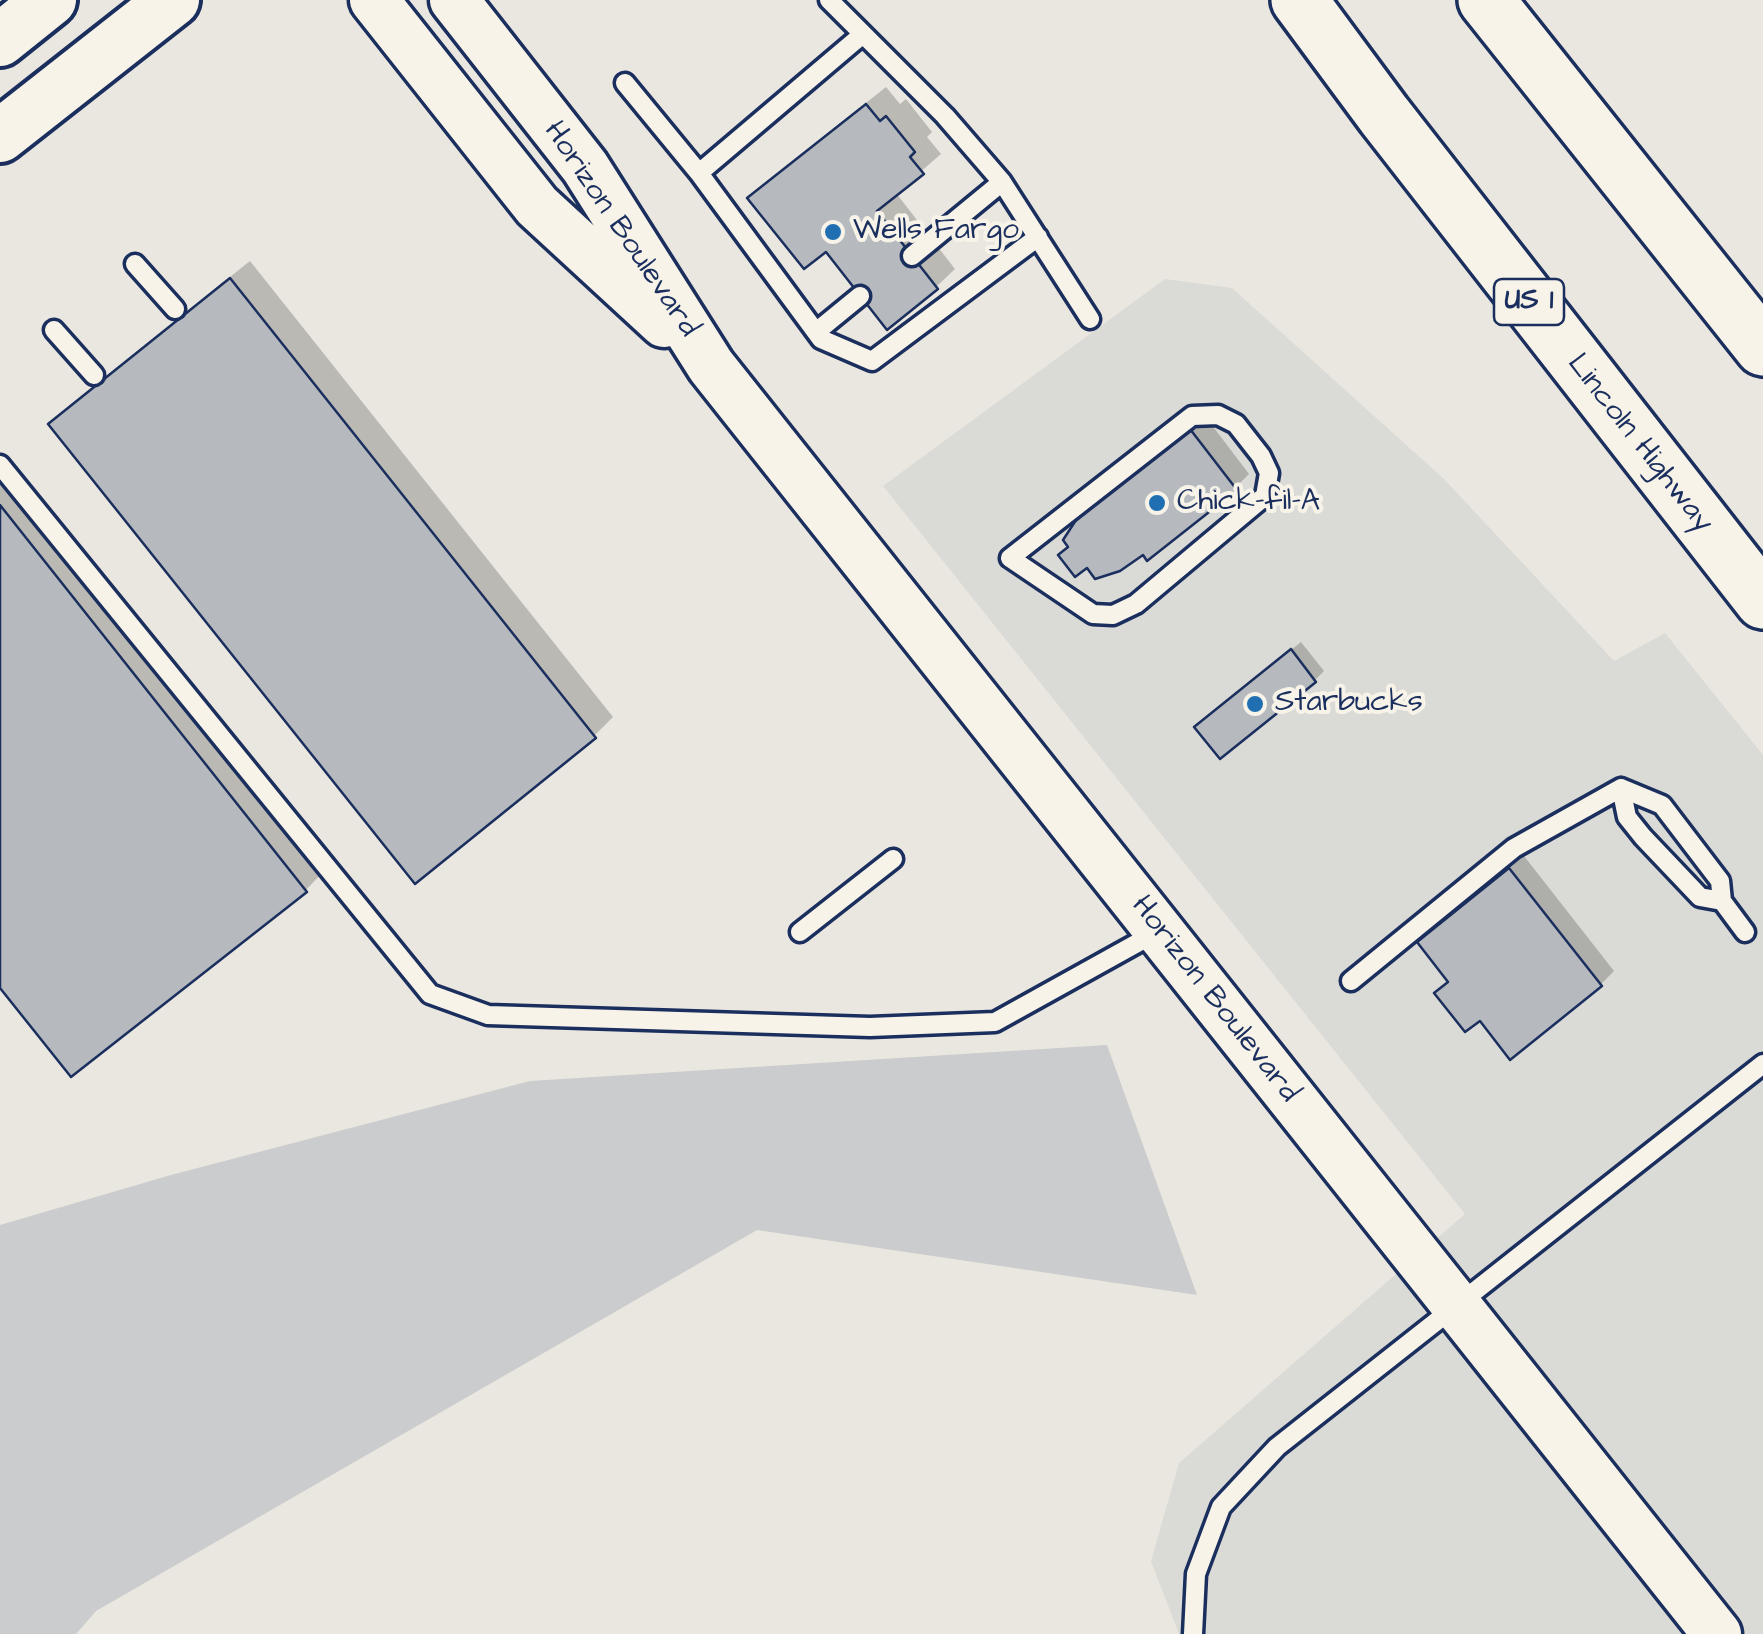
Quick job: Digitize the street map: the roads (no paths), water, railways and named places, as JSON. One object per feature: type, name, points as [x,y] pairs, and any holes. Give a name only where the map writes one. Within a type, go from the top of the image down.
[{"type":"highway","name":"Lincoln Highway","points":[[1299,0],[1763,601]]},
{"type":"highway","points":[[1486,0],[1763,348]]},
{"type":"main road","points":[[0,40],[50,0]]},
{"type":"main road","points":[[0,136],[173,0]]},
{"type":"street","name":"Horizon Boulevard","points":[[374,0],[537,206],[711,366]]},
{"type":"street","name":"Horizon Boulevard","points":[[454,0],[585,167],[711,366],[1718,1634]]},
{"type":"lane","points":[[828,0],[944,116],[1002,182],[1090,318]]},
{"type":"lane","points":[[698,173],[862,34]]},
{"type":"lane","points":[[625,83],[698,173],[821,339],[872,361],[1038,237]]},
{"type":"lane","points":[[912,256],[1002,182]]},
{"type":"lane","points":[[136,264],[174,309]]},
{"type":"lane","points":[[816,332],[860,296]]},
{"type":"lane","points":[[54,330],[94,375]]},
{"type":"lane","points":[[1192,416],[1218,416],[1236,424],[1261,456],[1268,473],[1265,496],[1136,604],[1114,615],[1093,614],[1010,558],[1192,416]]},
{"type":"lane","points":[[0,465],[430,994],[488,1016],[870,1028],[995,1022],[1160,931]]},
{"type":"lane","points":[[1621,788],[1626,817],[1700,897],[1722,901]]},
{"type":"lane","points":[[1350,981],[1514,848],[1621,788],[1662,806],[1720,881],[1722,901],[1745,932]]},
{"type":"lane","points":[[800,932],[893,859]]},
{"type":"lane","points":[[1193,1634],[1196,1574],[1221,1507],[1277,1446],[1763,1064]]},
{"type":"place","name":"Wells Fargo","points":[[833,232]]},
{"type":"place","name":"Chick-fil-A","points":[[1157,503]]},
{"type":"place","name":"Starbucks","points":[[1255,704]]}]
